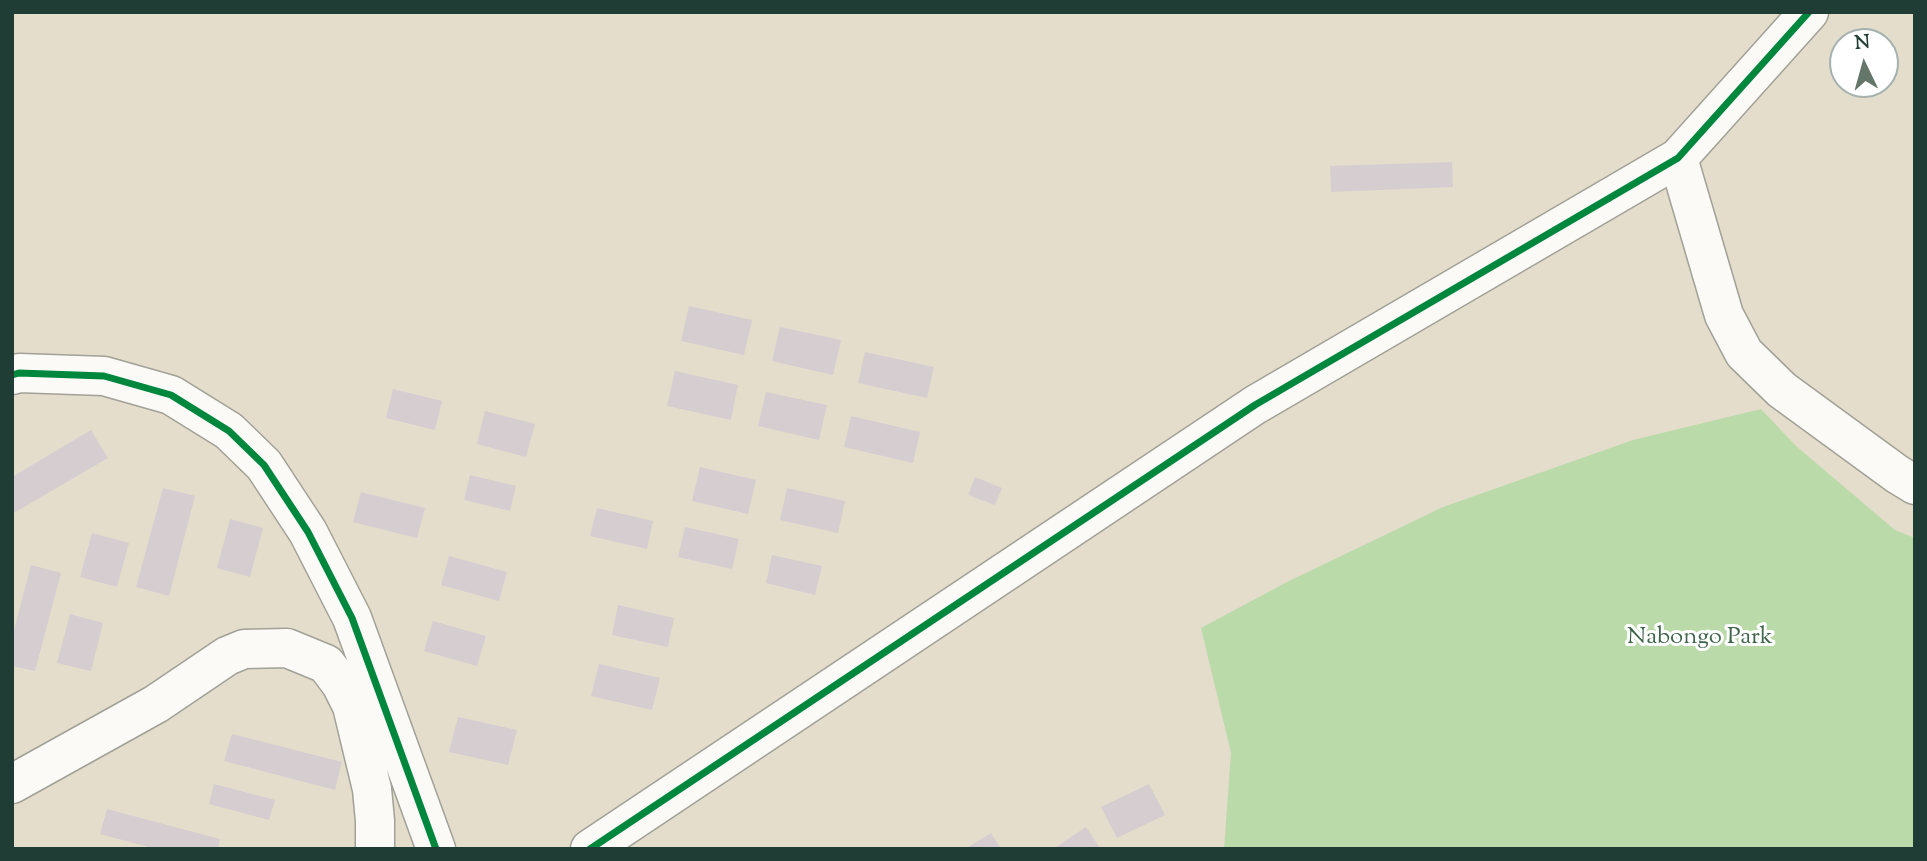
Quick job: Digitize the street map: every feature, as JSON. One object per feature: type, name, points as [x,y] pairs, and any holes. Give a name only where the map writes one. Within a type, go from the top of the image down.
[{"type":"street","points":[[590,849],[1255,405],[1678,159],[1809,12]]},
{"type":"street","points":[[1678,159],[1724,315],[1744,353],[1782,390],[1915,485]]},
{"type":"street","points":[[12,375],[104,376],[171,395],[229,431],[264,466],[308,532],[352,618],[436,849]]},
{"type":"street","points":[[12,784],[156,704],[227,656],[244,649],[287,648],[326,664],[341,684],[352,706],[372,789],[376,821],[375,849]]},
{"type":"green space","name":"Nabongo Park","points":[[1761,409],[1796,446],[1895,530],[1915,538],[1915,849],[1224,849],[1231,753],[1201,628],[1287,582],[1443,507],[1633,440]]},
{"type":"building","points":[[1452,162],[1453,187],[1331,192],[1330,166]]},
{"type":"building","points":[[689,306],[752,320],[744,355],[681,341]]},
{"type":"building","points":[[780,327],[841,340],[833,375],[772,361]]},
{"type":"building","points":[[865,352],[934,367],[927,398],[858,383]]},
{"type":"building","points":[[675,371],[738,385],[731,420],[667,406]]},
{"type":"building","points":[[393,389],[442,401],[435,430],[386,418]]},
{"type":"building","points":[[766,392],[827,405],[819,440],[758,426]]},
{"type":"building","points":[[485,411],[535,424],[526,457],[477,444]]},
{"type":"building","points":[[851,416],[920,432],[913,463],[844,447]]},
{"type":"building","points":[[91,430],[108,458],[12,514],[12,477]]},
{"type":"building","points":[[700,467],[756,480],[748,514],[692,501]]},
{"type":"building","points":[[470,475],[516,486],[510,511],[464,500]]},
{"type":"building","points":[[975,477],[1002,488],[995,505],[968,495]]},
{"type":"building","points":[[163,488],[195,496],[169,596],[136,587]]},
{"type":"building","points":[[787,488],[845,501],[838,533],[780,520]]},
{"type":"building","points":[[361,492],[425,508],[417,538],[353,522]]},
{"type":"building","points":[[597,508],[653,521],[647,549],[590,536]]},
{"type":"building","points":[[230,519],[263,528],[250,577],[217,568]]},
{"type":"building","points":[[685,527],[739,539],[732,569],[678,557]]},
{"type":"building","points":[[92,533],[129,543],[117,587],[80,577]]},
{"type":"building","points":[[772,555],[822,566],[815,595],[766,583]]},
{"type":"building","points":[[449,556],[507,572],[499,601],[441,585]]},
{"type":"building","points":[[31,565],[61,573],[35,671],[12,666],[12,638]]},
{"type":"building","points":[[618,605],[674,618],[668,647],[612,635]]},
{"type":"building","points":[[70,614],[103,623],[91,671],[57,663]]},
{"type":"building","points":[[433,621],[486,636],[477,666],[424,651]]},
{"type":"building","points":[[599,664],[660,678],[652,710],[591,696]]},
{"type":"building","points":[[458,717],[517,730],[508,765],[449,752]]},
{"type":"building","points":[[232,734],[342,762],[335,790],[224,761]]},
{"type":"building","points":[[214,784],[275,800],[269,820],[209,804]]},
{"type":"building","points":[[1149,784],[1165,815],[1117,838],[1101,807]]},
{"type":"building","points":[[107,809],[220,839],[218,849],[156,849],[100,834]]},
{"type":"building","points":[[1086,827],[1101,849],[1053,849]]},
{"type":"building","points":[[991,833],[1001,849],[965,849]]},
{"type":"cycle path","points":[[590,849],[1255,405],[1678,158],[1809,12]]},
{"type":"cycle path","points":[[12,375],[104,376],[171,395],[229,431],[264,465],[308,532],[352,618],[436,849]]}]
